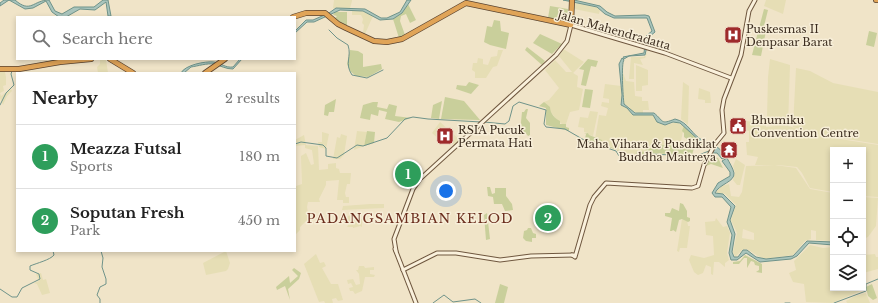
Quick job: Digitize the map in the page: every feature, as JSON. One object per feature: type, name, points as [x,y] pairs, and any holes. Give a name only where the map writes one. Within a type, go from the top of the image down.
[{"type":"highway","name":"Jalan Mahendradatta","points":[[296,16],[306,13],[326,14],[346,28],[381,42],[402,39],[466,3],[571,25]]},
{"type":"highway","points":[[571,25],[572,3]]},
{"type":"highway","points":[[0,69],[20,71],[46,64],[82,60]]},
{"type":"highway","points":[[113,60],[133,72]]},
{"type":"highway","points":[[206,72],[223,60]]},
{"type":"main road","points":[[403,270],[431,255],[440,252],[500,260],[531,256],[574,256],[590,205],[605,184],[610,182],[697,187],[704,166],[714,146],[724,132],[722,110],[731,78],[741,55],[749,11],[755,0]]},
{"type":"main road","points":[[416,303],[392,239],[413,189],[420,179],[560,51],[567,41],[571,25]]},
{"type":"main road","name":"Jalan Mahendradatta","points":[[571,25],[646,47],[731,78]]},
{"type":"shaded area","points":[[334,0],[352,1],[350,8],[342,9],[333,8]]},
{"type":"shaded area","points":[[766,0],[786,0],[783,14],[764,6]]},
{"type":"shaded area","points":[[574,3],[597,7],[600,10],[599,14],[574,9]]},
{"type":"shaded area","points":[[352,11],[363,11],[373,16],[365,34],[363,33],[364,25],[362,23],[363,19],[361,15],[352,15]]},
{"type":"shaded area","points":[[498,50],[503,50],[497,66],[493,67],[486,78],[475,78],[475,72],[472,70],[473,63],[477,63],[478,58],[483,59],[483,64],[488,65],[491,57],[497,56]]},
{"type":"shaded area","points":[[563,50],[584,62],[573,73],[578,76],[577,87],[583,89],[579,110],[570,112],[566,124],[562,124],[556,119],[544,102],[549,100],[559,88],[545,70],[555,60],[566,72],[572,72],[559,56]]},
{"type":"shaded area","points":[[648,51],[645,58],[640,59],[643,65],[634,63],[634,79],[629,79],[631,57],[644,57]]},
{"type":"shaded area","points":[[770,59],[790,65],[788,126],[821,136],[878,145],[878,197],[866,196],[866,147],[830,147],[830,191],[810,188],[797,167],[755,165],[758,157],[747,155],[746,142],[749,142],[749,131],[744,130],[745,121],[766,123],[766,127],[775,126],[770,126],[770,117],[767,117]]},
{"type":"shaded area","points":[[100,60],[106,60],[108,72],[98,72],[97,67],[100,64]]},
{"type":"shaded area","points":[[636,65],[648,70],[648,85],[642,86],[642,91],[636,91]]},
{"type":"shaded area","points":[[796,68],[810,71],[833,83],[878,92],[878,144],[821,135],[793,127]]},
{"type":"shaded area","points":[[0,71],[5,72],[6,85],[3,86],[4,91],[0,93]]},
{"type":"shaded area","points":[[623,73],[626,81],[634,82],[635,96],[642,97],[642,101],[648,101],[649,110],[643,110],[643,114],[631,111],[629,107],[623,103]]},
{"type":"shaded area","points":[[683,82],[689,86],[688,125],[681,119]]},
{"type":"shaded area","points":[[605,84],[621,86],[622,95],[620,104],[627,108],[633,115],[653,115],[659,123],[667,125],[676,122],[684,126],[680,146],[666,146],[658,149],[646,148],[645,152],[631,156],[595,139],[599,115],[606,116],[608,108],[601,106],[602,102],[609,103],[609,99],[603,98]]},
{"type":"shaded area","points":[[699,88],[710,92],[711,103],[705,103],[705,100],[698,99]]},
{"type":"shaded area","points":[[11,89],[12,91],[7,96],[3,105],[0,98],[0,93],[1,96]]},
{"type":"shaded area","points":[[590,111],[598,112],[593,136],[584,132],[584,128],[578,127],[580,117],[588,118]]},
{"type":"shaded area","points":[[440,122],[462,142],[456,147],[439,129],[437,132],[443,139],[441,141],[432,133]]},
{"type":"shaded area","points":[[357,131],[367,132],[364,146],[354,150]]},
{"type":"shaded area","points":[[322,132],[329,134],[326,149],[319,147],[318,142],[322,142]]},
{"type":"shaded area","points":[[341,134],[347,136],[344,155],[340,159],[333,159],[337,137],[340,138]]},
{"type":"shaded area","points":[[304,135],[306,145],[318,146],[319,170],[328,169],[328,164],[336,163],[336,168],[339,169],[340,173],[351,173],[350,184],[347,184],[345,193],[346,197],[349,197],[349,203],[343,203],[343,200],[337,200],[339,180],[326,181],[326,185],[319,199],[320,202],[308,202],[307,207],[309,218],[300,227],[300,230],[296,234],[296,186],[302,184],[301,156],[306,153],[311,165],[314,164],[312,150],[305,148],[305,145],[296,146],[296,139]]},
{"type":"shaded area","points":[[736,159],[745,165],[740,185],[737,185],[733,180],[735,173],[733,166]]},
{"type":"shaded area","points":[[775,165],[796,168],[810,189],[830,192],[830,241],[816,240],[816,231],[811,230],[811,239],[805,241],[793,255],[765,259],[747,249],[742,250],[735,257],[733,252],[737,233],[731,220],[736,205],[725,194],[717,193],[717,191],[722,186],[729,184],[731,196],[739,197],[742,192],[746,166]],"holes":[[[743,229],[754,233],[754,240],[742,238]]]},
{"type":"shaded area","points":[[866,197],[878,198],[876,226],[866,238]]},
{"type":"shaded area","points":[[384,204],[384,208],[342,210],[343,206]]},
{"type":"shaded area","points":[[354,215],[355,219],[362,219],[362,227],[347,227],[349,223],[346,222],[345,225],[341,223],[342,218],[347,218],[348,216]]},
{"type":"shaded area","points":[[716,218],[723,227],[727,226],[730,233],[727,253],[729,260],[725,263],[725,267],[719,262],[714,262],[713,275],[711,274],[711,267],[706,265],[703,273],[698,275],[694,272],[689,260],[691,255],[704,258],[714,255],[713,236],[706,235],[705,222],[715,221]]},
{"type":"shaded area","points":[[682,219],[687,220],[688,226],[690,226],[687,248],[680,248],[679,252],[677,251]]},
{"type":"shaded area","points":[[810,245],[823,248],[830,247],[830,291],[861,291],[832,303],[806,302],[804,284],[793,282],[789,273],[796,270],[794,261]]},
{"type":"shaded area","points":[[226,252],[230,263],[226,271],[206,275],[203,263]]},
{"type":"shaded area","points":[[316,254],[320,263],[324,262],[326,266],[322,268],[331,284],[338,284],[343,300],[338,301],[336,298],[332,299],[333,303],[325,303],[324,301],[319,302],[304,264]]},
{"type":"shaded area","points":[[875,254],[876,257],[878,257],[878,269],[866,272],[866,255]]},
{"type":"shaded area","points":[[359,266],[364,266],[365,268],[374,267],[374,270],[370,270],[370,274],[375,275],[374,277],[365,277],[362,291],[355,294],[353,291],[350,291],[349,288],[353,287],[351,283],[348,284],[347,280],[353,279],[356,285],[360,284],[359,274],[356,270],[358,270]]},
{"type":"shaded area","points":[[41,273],[43,280],[46,279],[50,293],[42,295],[37,284],[34,283],[39,281],[36,274]]},
{"type":"shaded area","points":[[866,293],[870,303],[847,303],[846,301],[855,296]]},
{"type":"green space","points":[[408,4],[416,20],[410,23],[406,14],[401,16],[400,21],[405,35],[399,38],[393,19],[402,13]]},
{"type":"green space","points":[[550,6],[568,9],[567,21],[548,18]]},
{"type":"green space","points":[[764,9],[768,10],[763,30],[766,31],[761,56],[752,55]]},
{"type":"green space","points":[[335,12],[347,12],[347,26],[334,19],[337,16],[333,15]]},
{"type":"green space","points":[[494,20],[500,21],[501,31],[509,33],[506,49],[484,42],[487,26],[492,27]]},
{"type":"green space","points":[[869,31],[877,33],[874,47],[866,45]]},
{"type":"green space","points":[[540,34],[562,44],[552,54],[533,43]]},
{"type":"green space","points":[[527,47],[545,61],[542,65],[525,50]]},
{"type":"green space","points":[[350,50],[358,51],[363,54],[363,67],[381,64],[382,69],[368,77],[356,76],[350,71],[347,64]]},
{"type":"green space","points":[[588,59],[598,61],[596,67],[591,66],[586,86],[581,85],[584,70],[579,69]]},
{"type":"green space","points":[[469,82],[479,85],[471,94],[456,89],[457,85],[466,86]]},
{"type":"green space","points":[[585,89],[593,90],[590,108],[582,107]]},
{"type":"green space","points":[[445,97],[464,101],[480,120],[441,119]]},
{"type":"green space","points":[[336,99],[334,112],[329,112],[328,116],[324,115],[325,105]]},
{"type":"green space","points":[[442,101],[439,119],[431,118],[433,105]]},
{"type":"green space","points":[[378,102],[377,107],[387,109],[389,104],[397,106],[395,116],[411,118],[399,122],[385,119],[387,112],[379,110],[378,116],[371,114],[370,120],[360,118],[363,105]]},
{"type":"green space","points":[[544,102],[550,107],[552,114],[560,121],[560,124],[566,124],[569,131],[546,125],[546,108],[539,106]]},
{"type":"green space","points":[[528,109],[526,118],[530,123],[530,135],[528,136],[525,132],[520,132],[522,112]]},
{"type":"green space","points":[[684,126],[702,143],[712,147],[702,145],[696,141],[692,155],[648,153],[643,158],[632,160],[621,156],[617,150],[585,139],[586,134],[584,134],[588,133],[589,135],[602,140],[602,143],[631,156],[635,155],[637,151],[645,152],[646,148],[658,149],[660,145],[685,148],[687,139],[684,137],[684,133],[682,131]]},
{"type":"green space","points":[[367,131],[375,132],[374,143],[364,146]]},
{"type":"green space","points":[[712,156],[718,158],[723,168],[711,164],[706,166]]},
{"type":"green space","points":[[409,164],[425,176],[417,185],[400,175]]},
{"type":"green space","points":[[487,187],[490,187],[492,194],[495,193],[495,188],[506,188],[506,196],[512,204],[513,210],[505,211],[502,204],[494,204],[493,197],[488,196]]},
{"type":"green space","points":[[680,203],[683,204],[687,211],[687,217],[690,218],[690,221],[688,222],[682,219],[679,220],[676,232],[673,230],[670,231],[672,218],[665,216],[665,213],[670,213],[672,208],[679,211]]},
{"type":"green space","points":[[487,213],[490,239],[486,240],[484,215]]},
{"type":"green space","points":[[531,228],[533,233],[536,234],[536,238],[532,238],[532,242],[526,241],[523,238],[524,231]]},
{"type":"green space","points":[[745,255],[762,264],[762,273],[756,272],[759,270],[759,266],[755,265],[754,262],[751,261],[747,268],[747,258],[744,258],[739,264],[733,264],[733,262],[740,261]]},
{"type":"green space","points":[[294,268],[301,273],[299,279],[288,289],[290,300],[285,286],[277,290],[276,287],[289,276],[290,283],[298,276],[292,270]]},
{"type":"green space","points":[[500,284],[508,287],[504,303],[495,303]]},
{"type":"green space","points":[[872,284],[877,298],[873,300],[868,296],[866,287]]},
{"type":"water","points":[[4,0],[9,0],[0,6],[0,3]]},
{"type":"water","points":[[9,0],[15,0],[20,4],[29,6],[49,0],[55,11],[62,14],[74,7],[94,7],[103,0],[108,0],[111,16],[108,16],[106,2],[95,10],[80,9],[68,16],[58,16],[52,12],[46,1],[33,8],[25,9]]},
{"type":"water","points":[[407,0],[411,0],[402,13],[393,19],[380,20],[363,11],[340,10],[314,22],[307,22],[296,32],[296,30],[306,20],[313,20],[336,8],[365,9],[381,18],[387,18],[400,12]]},
{"type":"water","points":[[563,0],[574,0],[600,6],[615,16],[649,16],[655,32],[649,37],[645,55],[629,56],[624,59],[623,57],[644,53],[646,36],[652,31],[647,18],[614,18],[605,14],[597,7]]},
{"type":"water","points":[[622,58],[624,60],[622,73],[624,104],[635,113],[654,113],[664,122],[675,119],[684,123],[700,139],[719,148],[726,157],[722,159],[717,153],[712,153],[714,148],[702,143],[680,123],[673,122],[665,125],[657,122],[653,115],[633,115],[627,108],[621,105],[622,95],[619,64]]},
{"type":"water","points":[[239,60],[241,60],[233,69],[208,64],[191,67],[185,72],[182,72],[191,66],[206,62],[214,62],[228,67],[233,67]]},
{"type":"water","points":[[727,158],[732,167],[734,176],[715,193],[723,194],[735,206],[730,220],[735,234],[732,252],[734,257],[738,257],[743,250],[747,250],[756,257],[766,259],[793,256],[807,241],[830,242],[830,245],[809,243],[797,256],[791,259],[760,262],[746,253],[737,260],[731,260],[729,253],[732,235],[727,222],[731,207],[722,197],[715,197],[712,193],[718,183],[730,176],[730,172],[722,161]]},
{"type":"waterway","points":[[329,30],[337,38],[348,45],[348,63],[352,75],[367,78],[383,70]]},
{"type":"waterway","points":[[37,64],[56,60]]},
{"type":"waterway","points":[[0,105],[6,93],[14,85],[11,74],[12,71]]},
{"type":"waterway","points":[[484,122],[505,124],[509,121],[513,106],[519,102],[546,110],[544,124],[546,127],[565,129],[584,140],[616,151],[619,156],[633,161],[644,158],[649,154],[696,156],[709,151]]},
{"type":"waterway","points":[[296,144],[301,142],[323,145],[326,148],[326,156],[337,158],[357,145],[363,146],[387,138],[405,119],[413,117],[481,122]]},
{"type":"waterway","points":[[0,289],[12,297],[17,297],[22,288],[40,279],[39,274],[30,270],[30,266],[52,257],[54,255],[53,252]]},
{"type":"waterway","points":[[100,303],[100,299],[97,295],[100,287],[106,284],[102,267],[103,258],[101,252]]},
{"type":"waterway","points":[[834,303],[866,291],[866,284],[878,279]]},
{"type":"waterway","points":[[433,303],[444,295],[453,302],[475,299],[481,303]]},
{"type":"waterway","points":[[785,303],[790,303]]},
{"type":"place","name":"Puskesmas II Denpasar Barat","points":[[733,35]]},
{"type":"place","name":"Bhumiku Convention Centre","points":[[738,126]]},
{"type":"place","name":"RSIA Pucuk Permata Hati","points":[[445,136]]},
{"type":"place","name":"Maha Vihara & Pusdiklat Buddha Maitreya","points":[[729,150]]},
{"type":"place","name":"Meazza Futsal","points":[[408,174]]},
{"type":"place","name":"Soputan Fresh","points":[[548,218]]},
{"type":"district","name":"PADANGSAMBIAN KELOD","points":[[410,218]]}]
